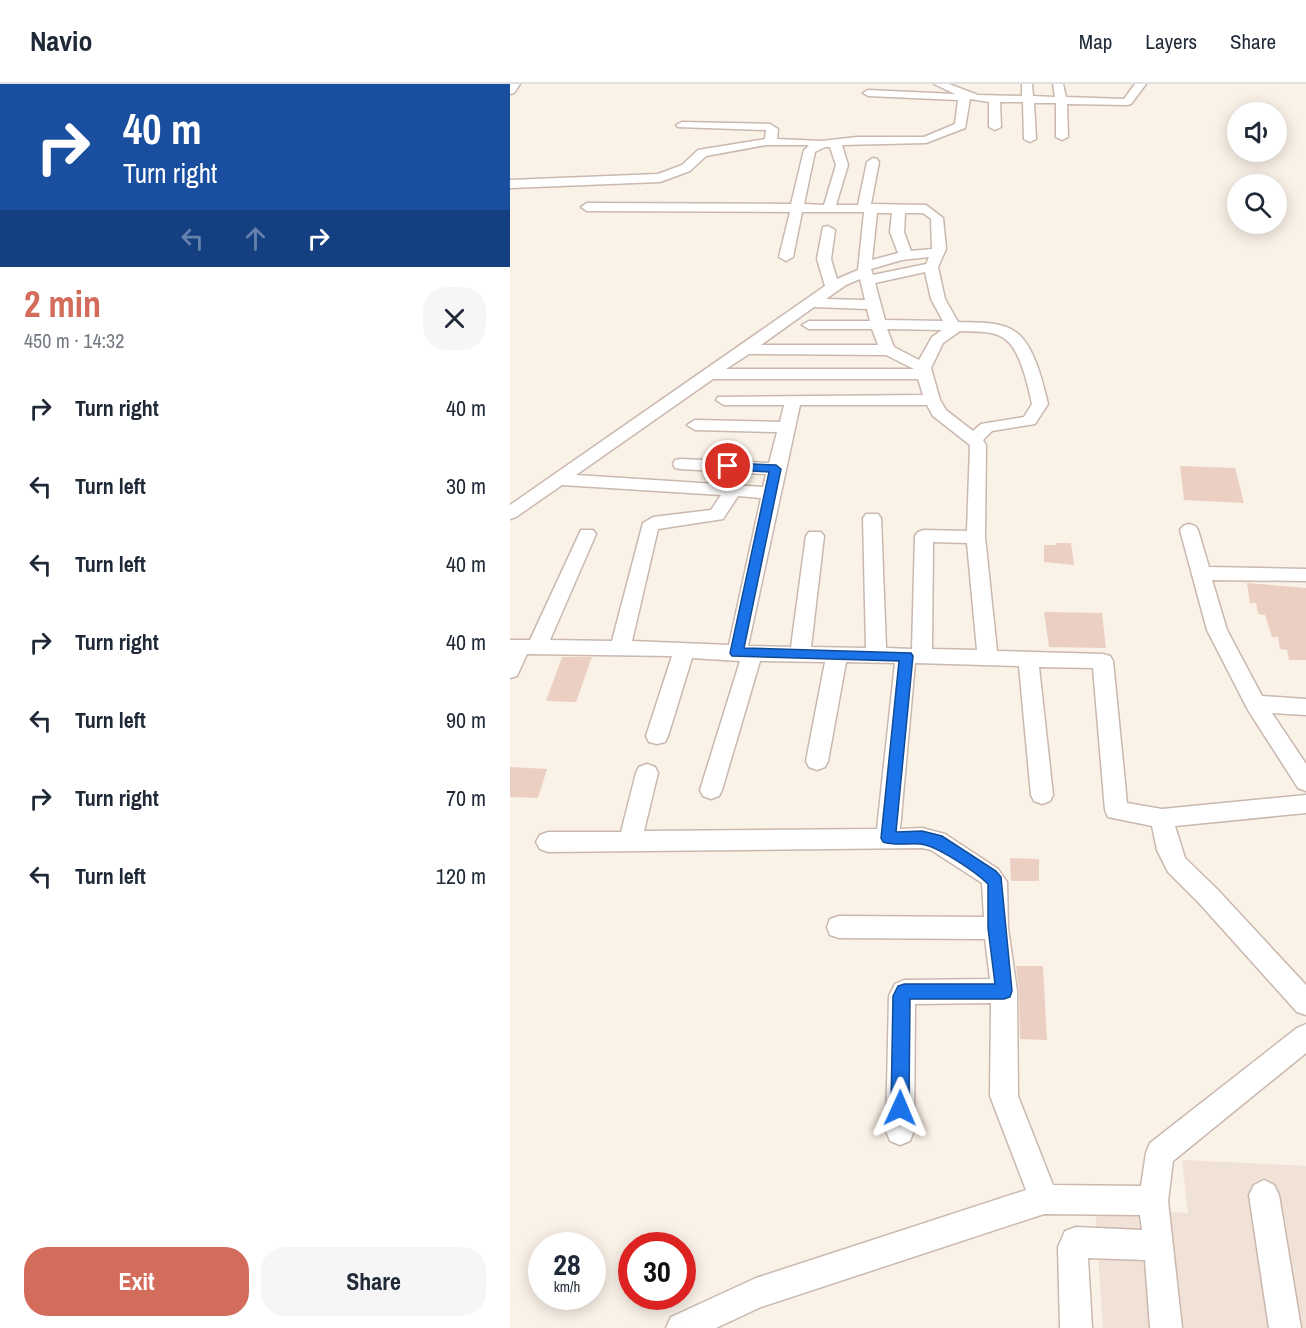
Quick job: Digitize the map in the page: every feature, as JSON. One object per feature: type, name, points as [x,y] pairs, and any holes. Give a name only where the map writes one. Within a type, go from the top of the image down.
[{"type":"street","points":[[939,84],[965,93],[993,98],[1127,102],[1141,84]]},
{"type":"street","points":[[1027,84],[1030,139]]},
{"type":"street","points":[[1058,84],[1062,137]]},
{"type":"street","points":[[868,93],[965,93]]},
{"type":"street","points":[[786,257],[810,150],[829,144],[857,140],[932,139],[961,126],[965,93]]},
{"type":"street","points":[[993,98],[995,127]]},
{"type":"street","points":[[682,125],[770,127],[772,129],[771,142]]},
{"type":"street","points":[[510,184],[660,178],[686,168],[699,153],[771,142],[829,144]]},
{"type":"street","points":[[829,144],[842,165],[829,208]]},
{"type":"street","points":[[873,162],[865,274],[883,342],[889,350],[925,371]]},
{"type":"street","points":[[587,207],[922,208],[936,216],[938,252],[932,267],[938,299],[954,327]]},
{"type":"street","points":[[899,208],[897,235],[906,255]]},
{"type":"street","points":[[828,230],[824,259],[833,288]]},
{"type":"street","points":[[510,513],[833,288],[906,255],[938,252]]},
{"type":"street","points":[[865,274],[932,267]]},
{"type":"street","points":[[811,303],[873,305]]},
{"type":"street","points":[[808,325],[954,327],[999,329],[1008,333],[1031,369],[1040,404],[1029,421],[987,427],[974,440]]},
{"type":"street","points":[[954,327],[952,331],[937,340],[925,371],[932,400],[943,417],[974,440],[979,450],[976,537],[988,658]]},
{"type":"street","points":[[745,349],[889,350]]},
{"type":"street","points":[[709,374],[925,371]]},
{"type":"street","points":[[724,400],[932,400]]},
{"type":"street","points":[[711,790],[745,653],[771,493],[793,401]]},
{"type":"street","points":[[695,425],[786,427]]},
{"type":"street","points":[[681,464],[776,469]]},
{"type":"street","points":[[556,479],[771,493]]},
{"type":"street","points":[[620,648],[649,527],[652,523],[717,515],[734,489]]},
{"type":"street","points":[[510,498],[532,497]]},
{"type":"street","points":[[872,518],[876,655]]},
{"type":"street","points":[[1189,530],[1217,630],[1255,704],[1306,782]]},
{"type":"street","points":[[510,671],[587,534]]},
{"type":"street","points":[[800,653],[815,536]]},
{"type":"street","points":[[888,838],[914,656],[924,536],[976,537]]},
{"type":"street","points":[[1201,573],[1306,575]]},
{"type":"street","points":[[522,647],[1103,661],[1116,810],[1162,818],[1306,804]]},
{"type":"street","points":[[657,736],[684,650]]},
{"type":"street","points":[[817,761],[837,654]]},
{"type":"street","points":[[1028,659],[1042,795]]},
{"type":"street","points":[[1255,704],[1306,707]]},
{"type":"street","points":[[630,841],[647,773]]},
{"type":"street","points":[[1162,818],[1168,850],[1176,865],[1208,896],[1306,1003]]},
{"type":"street","points":[[548,842],[931,838],[990,876],[997,888],[996,928],[1004,991],[1004,1096],[1044,1199]]},
{"type":"street","points":[[839,927],[996,928]]},
{"type":"street","points":[[900,1131],[902,996],[904,992],[1004,991]]},
{"type":"street","points":[[1166,1328],[1153,1202],[1160,1153],[1306,1037]]},
{"type":"street","points":[[1264,1195],[1285,1328]]},
{"type":"street","points":[[682,1328],[756,1293],[1044,1199],[1153,1202]]},
{"type":"street","points":[[1076,1328],[1072,1247],[1076,1242],[1159,1246]]},
{"type":"shaded area","points":[[1182,1160],[1306,1166],[1306,1328],[1103,1328],[1095,1208],[1188,1213]]},
{"type":"building","points":[[1180,466],[1235,468],[1244,503],[1184,500]]},
{"type":"building","points":[[1056,543],[1071,543],[1074,565],[1044,562],[1044,545],[1056,545]]},
{"type":"building","points":[[1247,583],[1306,588],[1306,660],[1289,660],[1287,650],[1280,649],[1278,637],[1272,637],[1265,615],[1258,614],[1256,603],[1250,603]]},
{"type":"building","points":[[1044,612],[1102,613],[1106,648],[1049,647]]},
{"type":"building","points":[[562,657],[592,657],[576,702],[546,701]]},
{"type":"building","points":[[510,767],[547,769],[538,798],[510,797]]},
{"type":"building","points":[[1010,858],[1039,859],[1039,881],[1011,881]]},
{"type":"building","points":[[1016,966],[1043,966],[1047,1040],[1020,1039]]},
{"type":"route","points":[[728,466],[776,469],[737,653],[906,656],[888,838],[931,838],[990,876],[997,888],[996,928],[1004,991],[912,990],[904,992],[902,996],[900,1108]]}]
